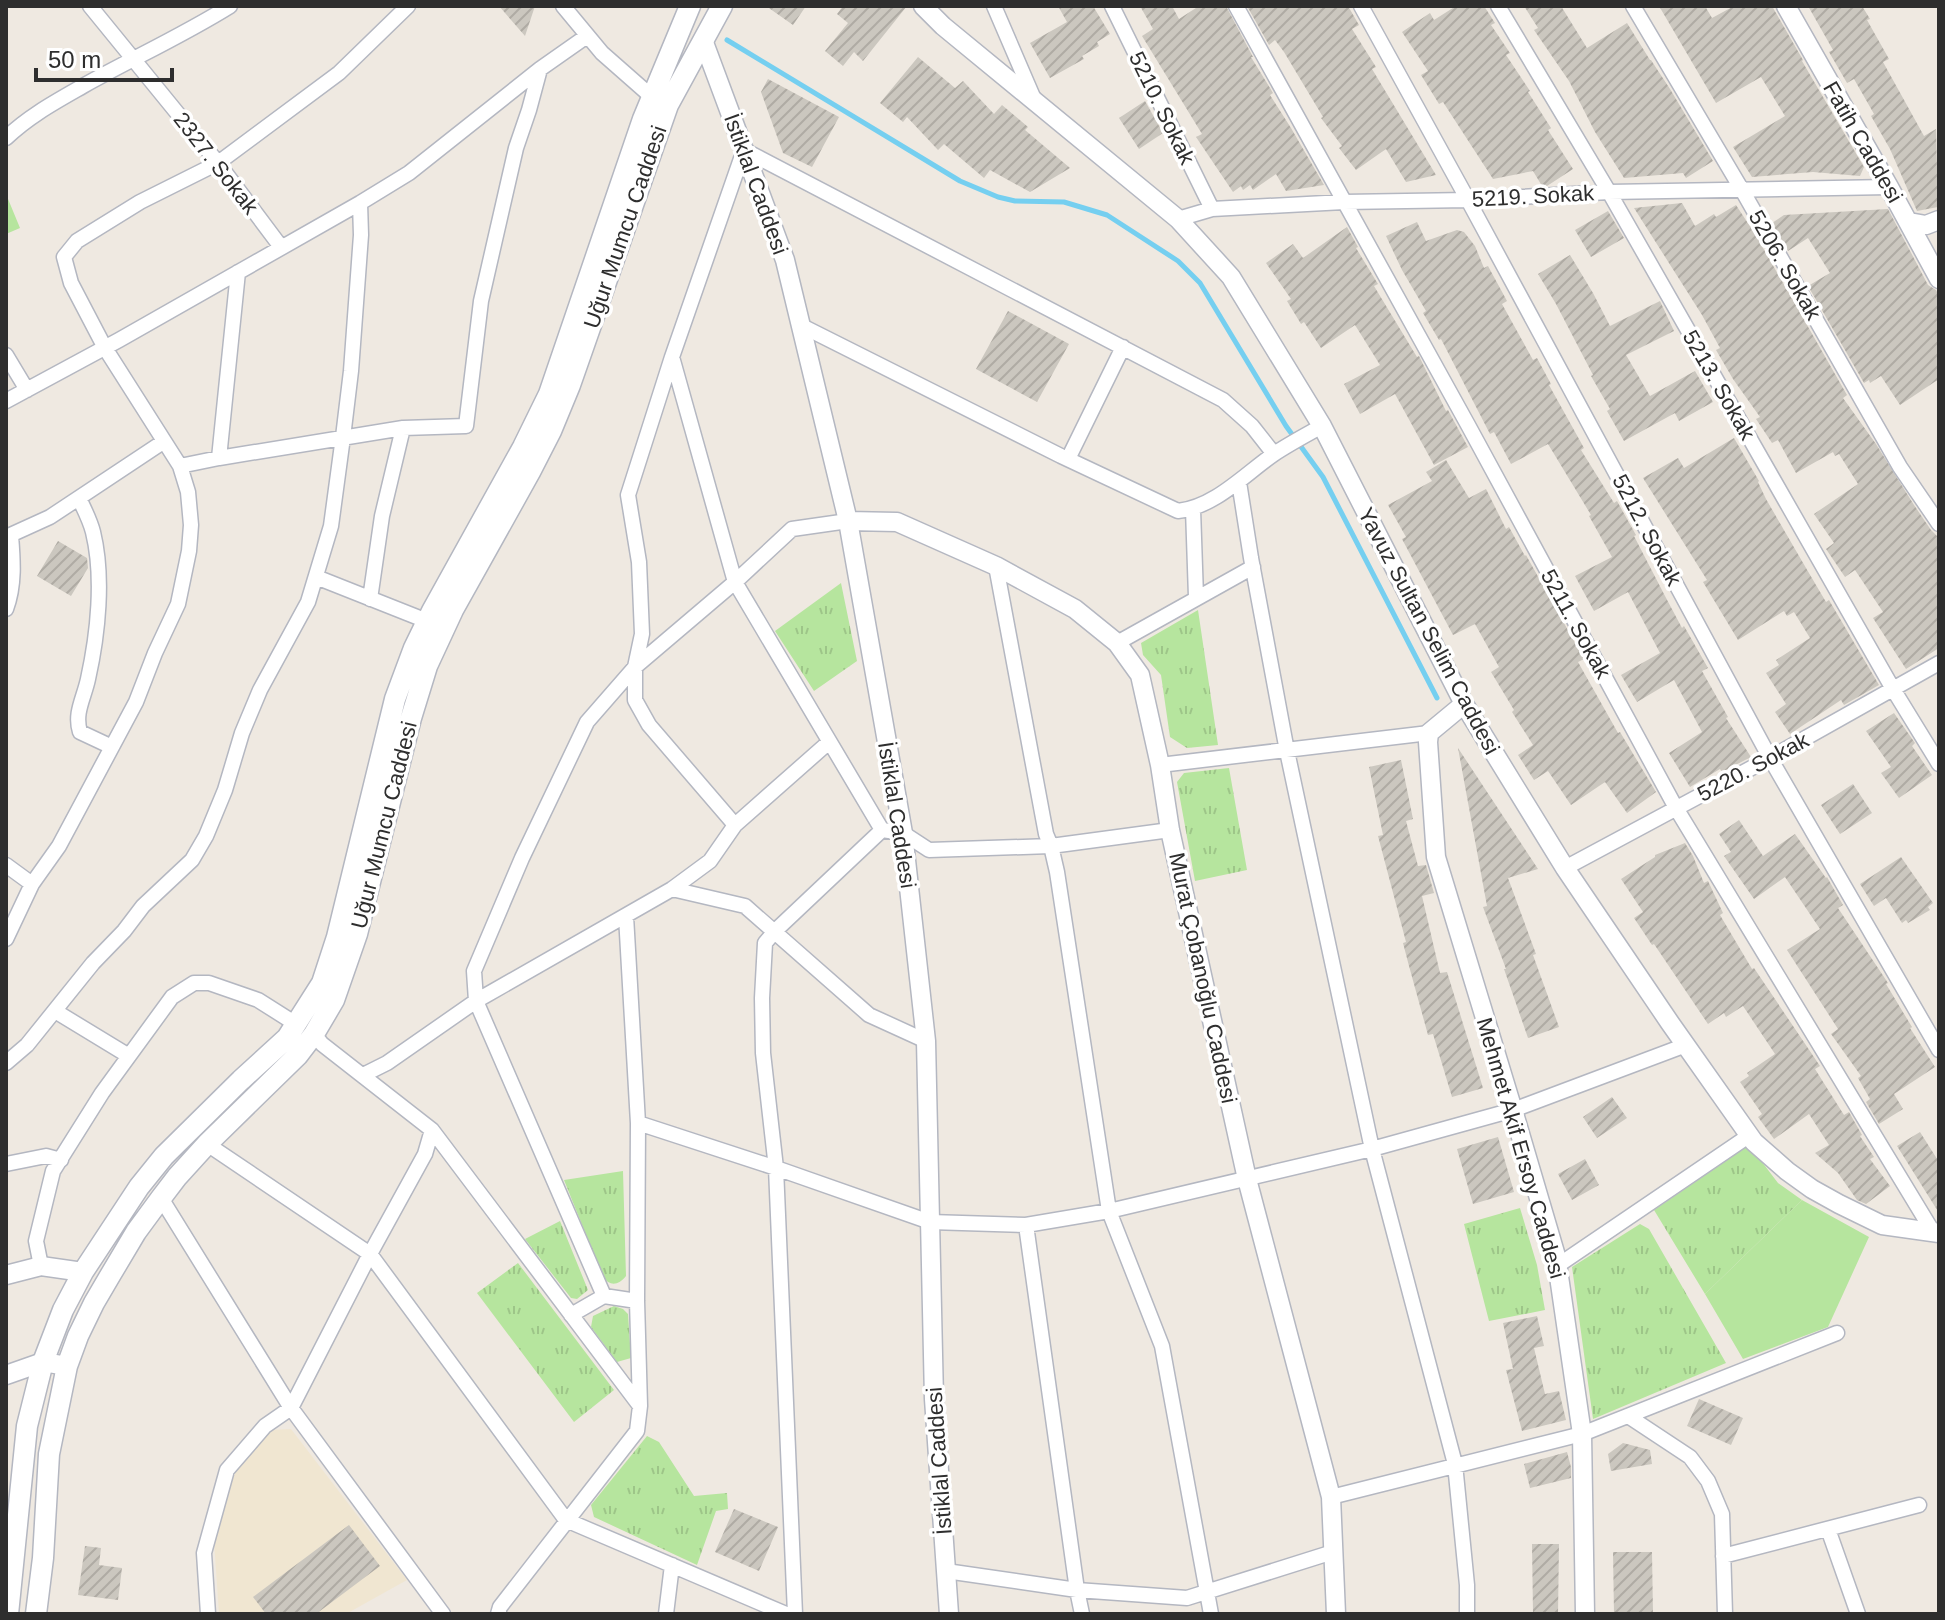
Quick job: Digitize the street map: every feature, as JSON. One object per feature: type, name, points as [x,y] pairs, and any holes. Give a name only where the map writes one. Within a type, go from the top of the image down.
[{"type":"main road","name":"Uğur Mumcu Caddesi","points":[[36,1614],[43,1558],[49,1454],[67,1366],[94,1303],[136,1232],[177,1177],[207,1144],[288,1066],[305,1029],[331,959],[395,699],[414,648],[549,394],[631,151],[690,6]]},
{"type":"main road","name":"Uğur Mumcu Caddesi","points":[[8,1614],[27,1426],[43,1362],[63,1310],[83,1272],[139,1187],[164,1156],[241,1080],[287,1038],[305,1029],[334,1000],[357,934],[427,666],[453,610],[551,431],[668,105],[722,6]]},
{"type":"street","name":"2327. Sokak","points":[[90,6],[218,163],[281,247]]},
{"type":"street","points":[[6,138],[45,108],[230,6]]},
{"type":"street","points":[[6,939],[32,884],[59,846],[136,702],[178,604],[189,551],[191,525],[188,492],[180,466],[105,348],[71,283],[64,257],[77,241],[140,202],[218,163],[339,73],[408,6]]},
{"type":"street","points":[[563,6],[602,53],[652,97]]},
{"type":"street","name":"Yavuz Sultan Selim Caddesi","points":[[923,6],[943,26],[1178,219],[1231,277],[1464,704],[1565,868],[1750,1135],[1787,1171],[1839,1204],[1882,1225],[1936,1232]]},
{"type":"street","points":[[994,6],[1036,103]]},
{"type":"street","name":"5210. Sokak","points":[[1112,6],[1212,209]]},
{"type":"street","name":"5211. Sokak","points":[[1236,6],[1676,808],[1936,1232]]},
{"type":"street","name":"5212. Sokak","points":[[1361,6],[1770,758],[1939,1050]]},
{"type":"street","name":"5213. Sokak","points":[[1498,6],[1609,192],[1939,764]]},
{"type":"street","name":"5206. Sokak","points":[[1633,6],[1900,467],[1939,524]]},
{"type":"street","name":"Fatih Caddesi","points":[[1786,6],[1939,279]]},
{"type":"street","points":[[6,401],[105,348],[409,173],[540,69],[587,36]]},
{"type":"street","name":"İstiklal Caddesi","points":[[703,40],[785,260],[848,521],[903,833],[926,1041],[934,1399],[949,1614]]},
{"type":"street","points":[[180,466],[403,428],[466,426],[481,301],[516,148],[540,69]]},
{"type":"street","points":[[735,825],[649,725],[635,700],[635,667],[642,634],[639,562],[628,495],[744,150],[1223,400],[1280,450]]},
{"type":"street","name":"5219. Sokak","points":[[1178,219],[1212,209],[1344,202],[1468,200],[1609,192],[1889,187]]},
{"type":"street","points":[[6,1063],[27,1045],[143,906],[192,860],[206,836],[225,790],[242,733],[260,690],[308,602],[331,526],[343,437],[361,235],[360,203]]},
{"type":"street","points":[[1909,222],[1926,225],[1939,220]]},
{"type":"street","points":[[219,458],[238,272]]},
{"type":"street","points":[[800,325],[1178,511],[1193,509],[1239,482],[1280,450],[1315,430]]},
{"type":"street","points":[[1068,459],[1123,347]]},
{"type":"street","points":[[6,355],[27,390]]},
{"type":"street","points":[[672,357],[735,582],[882,830]]},
{"type":"street","points":[[370,599],[382,516],[403,428]]},
{"type":"street","points":[[6,609],[12,594],[14,563],[8,536],[50,517],[163,442]]},
{"type":"street","points":[[1239,482],[1287,751],[1372,1149],[1455,1464],[1467,1614]]},
{"type":"street","points":[[79,498],[92,529],[99,586],[88,681],[77,722],[80,732],[112,747]]},
{"type":"street","points":[[1193,509],[1196,597]]},
{"type":"street","points":[[604,1296],[476,1001],[474,971],[522,858],[587,722],[635,667],[792,529],[848,521]]},
{"type":"street","name":"Murat Çobanoğlu Caddesi","points":[[848,521],[897,522],[996,566],[1075,609],[1117,643],[1140,675],[1160,765],[1170,830],[1247,1179],[1331,1497],[1336,1614]]},
{"type":"street","points":[[996,566],[1046,834],[1051,846],[1109,1211],[1162,1346],[1211,1614]]},
{"type":"street","points":[[1117,643],[1253,567]]},
{"type":"street","points":[[316,577],[427,621]]},
{"type":"street","name":"5220. Sokak","points":[[1565,868],[1939,663]]},
{"type":"street","points":[[1160,765],[1429,733],[1464,704]]},
{"type":"street","name":"Mehmet Akif Ersoy Caddesi","points":[[1429,733],[1436,857],[1557,1266],[1582,1434],[1585,1614]]},
{"type":"street","points":[[363,1075],[387,1063],[476,1001],[672,889],[710,861],[735,825],[829,742]]},
{"type":"street","points":[[882,830],[903,833],[929,850],[1051,846],[1170,830]]},
{"type":"street","points":[[795,1614],[776,1168],[763,1053],[765,943],[882,830]]},
{"type":"street","points":[[6,865],[32,884]]},
{"type":"street","points":[[672,889],[745,906],[869,1015],[926,1041]]},
{"type":"street","points":[[498,1614],[500,1607],[566,1520],[637,1431],[640,1406],[638,1123],[626,916]]},
{"type":"street","points":[[41,1266],[36,1241],[53,1171],[102,1093],[172,997],[194,983],[209,983],[258,1000],[305,1029],[432,1130],[640,1406]]},
{"type":"street","points":[[55,1011],[129,1056]]},
{"type":"street","points":[[638,1123],[930,1222],[1026,1225],[1109,1211],[1372,1149],[1513,1110],[1686,1045]]},
{"type":"street","points":[[208,1614],[204,1553],[227,1470],[265,1426],[291,1408],[425,1154],[432,1130]]},
{"type":"street","points":[[1557,1266],[1750,1135]]},
{"type":"street","points":[[207,1144],[370,1254],[566,1520],[786,1614]]},
{"type":"street","points":[[6,1164],[46,1156],[61,1160]]},
{"type":"street","points":[[161,1198],[291,1408],[443,1614]]},
{"type":"street","points":[[1026,1225],[1082,1614]]},
{"type":"street","points":[[6,1275],[41,1266],[83,1272]]},
{"type":"street","points":[[571,1315],[604,1296],[637,1301]]},
{"type":"street","points":[[1331,1497],[1582,1434],[1837,1333]]},
{"type":"street","points":[[6,1375],[43,1362],[67,1366]]},
{"type":"street","points":[[1628,1416],[1690,1457],[1708,1481],[1722,1514],[1725,1614]]},
{"type":"street","points":[[1723,1556],[1919,1505]]},
{"type":"street","points":[[1828,1529],[1858,1614]]},
{"type":"street","points":[[946,1571],[1077,1590],[1187,1598],[1333,1552]]},
{"type":"street","points":[[666,1614],[672,1565]]},
{"type":"shaded area","points":[[291,1429],[407,1580],[346,1614],[219,1614],[214,1541],[236,1469],[271,1430]]},
{"type":"green space","points":[[6,194],[20,228],[6,234]]},
{"type":"green space","points":[[841,583],[857,661],[814,691],[775,631]]},
{"type":"green space","points":[[1198,610],[1218,745],[1187,748],[1170,737],[1161,675],[1143,655],[1141,643]]},
{"type":"green space","points":[[1229,768],[1247,870],[1195,881],[1177,782],[1184,773]]},
{"type":"green space","points":[[1749,1145],[1778,1183],[1802,1200],[1705,1294],[1654,1210]]},
{"type":"green space","points":[[623,1171],[626,1276],[612,1283],[603,1277],[564,1180]]},
{"type":"green space","points":[[1802,1200],[1869,1237],[1828,1327],[1743,1359],[1705,1294]]},
{"type":"green space","points":[[1520,1208],[1537,1265],[1545,1310],[1489,1321],[1464,1224]]},
{"type":"green space","points":[[560,1221],[588,1290],[577,1299],[571,1298],[525,1239]]},
{"type":"green space","points":[[1640,1224],[1649,1229],[1726,1363],[1593,1419],[1572,1267]]},
{"type":"green space","points":[[518,1263],[614,1390],[574,1422],[477,1293]]},
{"type":"green space","points":[[614,1306],[628,1314],[631,1358],[617,1362],[591,1327],[593,1316]]},
{"type":"green space","points":[[647,1436],[659,1442],[694,1496],[727,1493],[728,1509],[716,1511],[697,1565],[594,1517],[591,1505]]},
{"type":"building","points":[[499,6],[535,6],[525,36]]},
{"type":"building","points":[[766,6],[806,6],[793,25]]},
{"type":"building","points":[[843,6],[907,6],[863,61],[854,52],[843,66],[825,51],[848,23],[837,14]]},
{"type":"building","points":[[1058,6],[1093,6],[1110,34],[1097,42],[1099,46],[1082,56],[1084,59],[1050,78],[1030,43],[1067,22]]},
{"type":"building","points":[[1140,6],[1172,6],[1179,19],[1199,6],[1226,6],[1273,93],[1270,95],[1324,185],[1286,191],[1276,174],[1253,190],[1250,185],[1243,190],[1241,186],[1233,192],[1196,137],[1202,134],[1142,36],[1153,29]]},
{"type":"building","points":[[1247,6],[1348,6],[1359,25],[1352,29],[1376,67],[1372,69],[1436,175],[1406,182],[1386,149],[1356,170],[1339,148],[1342,146],[1321,118],[1284,52],[1275,40],[1269,45]]},
{"type":"building","points":[[1456,6],[1484,6],[1495,23],[1491,25],[1510,53],[1506,55],[1530,91],[1551,128],[1548,130],[1573,169],[1547,186],[1542,186],[1533,171],[1493,179],[1443,102],[1439,104],[1421,75],[1428,71],[1402,32],[1430,13],[1434,20]]},
{"type":"building","points":[[1524,6],[1561,6],[1587,48],[1627,23],[1713,161],[1686,178],[1683,173],[1624,178],[1595,132],[1569,81],[1534,30],[1538,28]]},
{"type":"building","points":[[1659,6],[1705,6],[1712,18],[1734,6],[1772,6],[1864,167],[1860,176],[1813,172],[1752,177],[1733,147],[1785,116],[1761,77],[1716,103]]},
{"type":"building","points":[[1808,6],[1862,6],[1889,59],[1883,62],[1924,136],[1936,129],[1938,207],[1917,211],[1890,149],[1871,116],[1874,114],[1854,79],[1847,83],[1829,52],[1833,50]]},
{"type":"building","points":[[918,57],[955,88],[963,81],[994,114],[1002,105],[1028,127],[1025,130],[1070,168],[1030,192],[990,170],[984,178],[944,144],[938,150],[907,117],[903,122],[880,103]]},
{"type":"building","points":[[768,79],[839,117],[812,167],[783,153],[761,92]]},
{"type":"building","points":[[1145,101],[1163,133],[1139,149],[1119,118]]},
{"type":"building","points":[[1682,203],[1695,226],[1736,205],[1847,395],[1843,398],[1939,538],[1939,648],[1906,669],[1873,618],[1883,612],[1855,570],[1845,577],[1826,549],[1834,543],[1814,514],[1858,484],[1839,454],[1835,456],[1833,452],[1796,473],[1778,440],[1772,443],[1756,419],[1760,417],[1716,350],[1720,348],[1702,315],[1634,208]]},
{"type":"building","points":[[1888,209],[1928,285],[1939,296],[1939,379],[1900,405],[1881,376],[1864,383],[1808,286],[1830,273],[1808,238],[1788,251],[1772,223],[1784,215]]},
{"type":"building","points":[[1608,211],[1624,238],[1591,257],[1575,230]]},
{"type":"building","points":[[1417,222],[1426,241],[1457,230],[1464,232],[1475,246],[1484,268],[1488,266],[1507,301],[1502,304],[1533,360],[1537,358],[1584,448],[1581,450],[1614,503],[1617,501],[1636,535],[1682,628],[1684,626],[1708,668],[1702,671],[1726,718],[1751,757],[1722,772],[1720,769],[1690,787],[1669,753],[1702,732],[1674,680],[1637,702],[1621,675],[1660,653],[1628,592],[1594,611],[1575,576],[1612,557],[1591,515],[1548,444],[1511,464],[1494,432],[1490,434],[1441,339],[1423,313],[1426,311],[1386,236]]},
{"type":"building","points":[[1347,227],[1378,284],[1374,286],[1419,356],[1468,447],[1434,465],[1395,394],[1360,414],[1344,384],[1380,365],[1355,325],[1321,348],[1304,322],[1301,324],[1287,301],[1291,299],[1266,263],[1293,244],[1303,258]]},
{"type":"building","points":[[1570,255],[1610,326],[1660,301],[1674,331],[1626,355],[1650,396],[1695,371],[1713,402],[1679,421],[1675,413],[1624,441],[1607,411],[1610,409],[1593,375],[1538,274]]},
{"type":"building","points":[[1008,311],[1069,344],[1037,402],[976,369]]},
{"type":"building","points":[[1734,438],[1806,568],[1826,602],[1829,600],[1879,685],[1844,705],[1841,700],[1790,734],[1775,712],[1786,704],[1766,673],[1779,665],[1776,660],[1810,638],[1794,612],[1787,616],[1784,611],[1738,640],[1703,582],[1707,580],[1643,478],[1678,458],[1684,468]]},
{"type":"building","points":[[1446,460],[1469,498],[1486,489],[1506,529],[1509,527],[1526,555],[1584,659],[1578,662],[1656,792],[1627,813],[1605,782],[1571,805],[1548,771],[1534,780],[1518,755],[1533,745],[1491,672],[1499,667],[1475,624],[1453,635],[1402,539],[1406,537],[1388,505],[1432,481],[1426,472]]},
{"type":"building","points":[[58,541],[87,558],[88,568],[71,596],[37,576]]},
{"type":"building","points":[[1894,713],[1932,775],[1899,798],[1881,773],[1891,767],[1866,731]]},
{"type":"building","points":[[1458,748],[1538,869],[1508,878],[1559,1027],[1528,1038],[1483,907],[1487,906]]},
{"type":"building","points":[[1401,760],[1413,819],[1406,821],[1418,866],[1426,865],[1434,893],[1422,896],[1440,973],[1447,972],[1483,1088],[1452,1097],[1433,1034],[1428,1035],[1378,836],[1383,835],[1369,767]]},
{"type":"building","points":[[1853,784],[1872,813],[1840,834],[1821,805]]},
{"type":"building","points":[[1739,820],[1763,856],[1795,834],[1827,877],[1843,905],[1838,908],[1888,983],[1910,1028],[1935,1067],[1894,1094],[1903,1109],[1879,1124],[1866,1102],[1870,1099],[1858,1078],[1861,1076],[1831,1034],[1838,1029],[1787,950],[1820,929],[1785,877],[1754,899],[1724,856],[1731,852],[1719,834]]},
{"type":"building","points":[[1685,843],[1704,883],[1708,881],[1723,913],[1720,915],[1752,969],[1820,1066],[1815,1069],[1844,1115],[1849,1112],[1874,1157],[1870,1159],[1890,1186],[1866,1204],[1857,1200],[1838,1173],[1815,1153],[1829,1145],[1809,1114],[1774,1139],[1758,1117],[1762,1114],[1740,1082],[1749,1076],[1747,1073],[1775,1054],[1743,1006],[1726,1017],[1724,1013],[1708,1024],[1634,918],[1643,912],[1621,879],[1655,855]]},
{"type":"building","points":[[1901,857],[1933,903],[1928,907],[1930,910],[1908,923],[1906,920],[1902,923],[1886,898],[1874,906],[1860,884]]},
{"type":"building","points":[[1612,1097],[1627,1118],[1597,1138],[1583,1117]]},
{"type":"building","points":[[1920,1132],[1939,1162],[1939,1213],[1897,1146]]},
{"type":"building","points":[[1498,1137],[1514,1192],[1473,1204],[1457,1149]]},
{"type":"building","points":[[1585,1159],[1599,1185],[1572,1200],[1558,1174]]},
{"type":"building","points":[[1537,1316],[1544,1346],[1534,1348],[1545,1394],[1559,1391],[1566,1420],[1522,1431],[1506,1370],[1513,1369],[1503,1323]]},
{"type":"building","points":[[1699,1399],[1743,1418],[1731,1445],[1687,1426]]},
{"type":"building","points":[[1623,1443],[1650,1450],[1652,1464],[1611,1471],[1608,1454]]},
{"type":"building","points":[[1567,1452],[1571,1478],[1530,1488],[1524,1464]]},
{"type":"building","points":[[734,1509],[778,1527],[759,1571],[715,1552]]},
{"type":"building","points":[[349,1525],[380,1566],[316,1614],[266,1614],[253,1597]]},
{"type":"building","points":[[1532,1544],[1559,1544],[1558,1614],[1533,1614]]},
{"type":"building","points":[[85,1546],[101,1548],[99,1565],[122,1568],[118,1600],[78,1595]]},
{"type":"building","points":[[1613,1552],[1652,1552],[1653,1614],[1614,1614]]},
{"type":"waterway","points":[[727,40],[960,181],[1015,201],[1064,202],[1107,215],[1178,261],[1200,283],[1286,426],[1323,477],[1437,698]]}]
